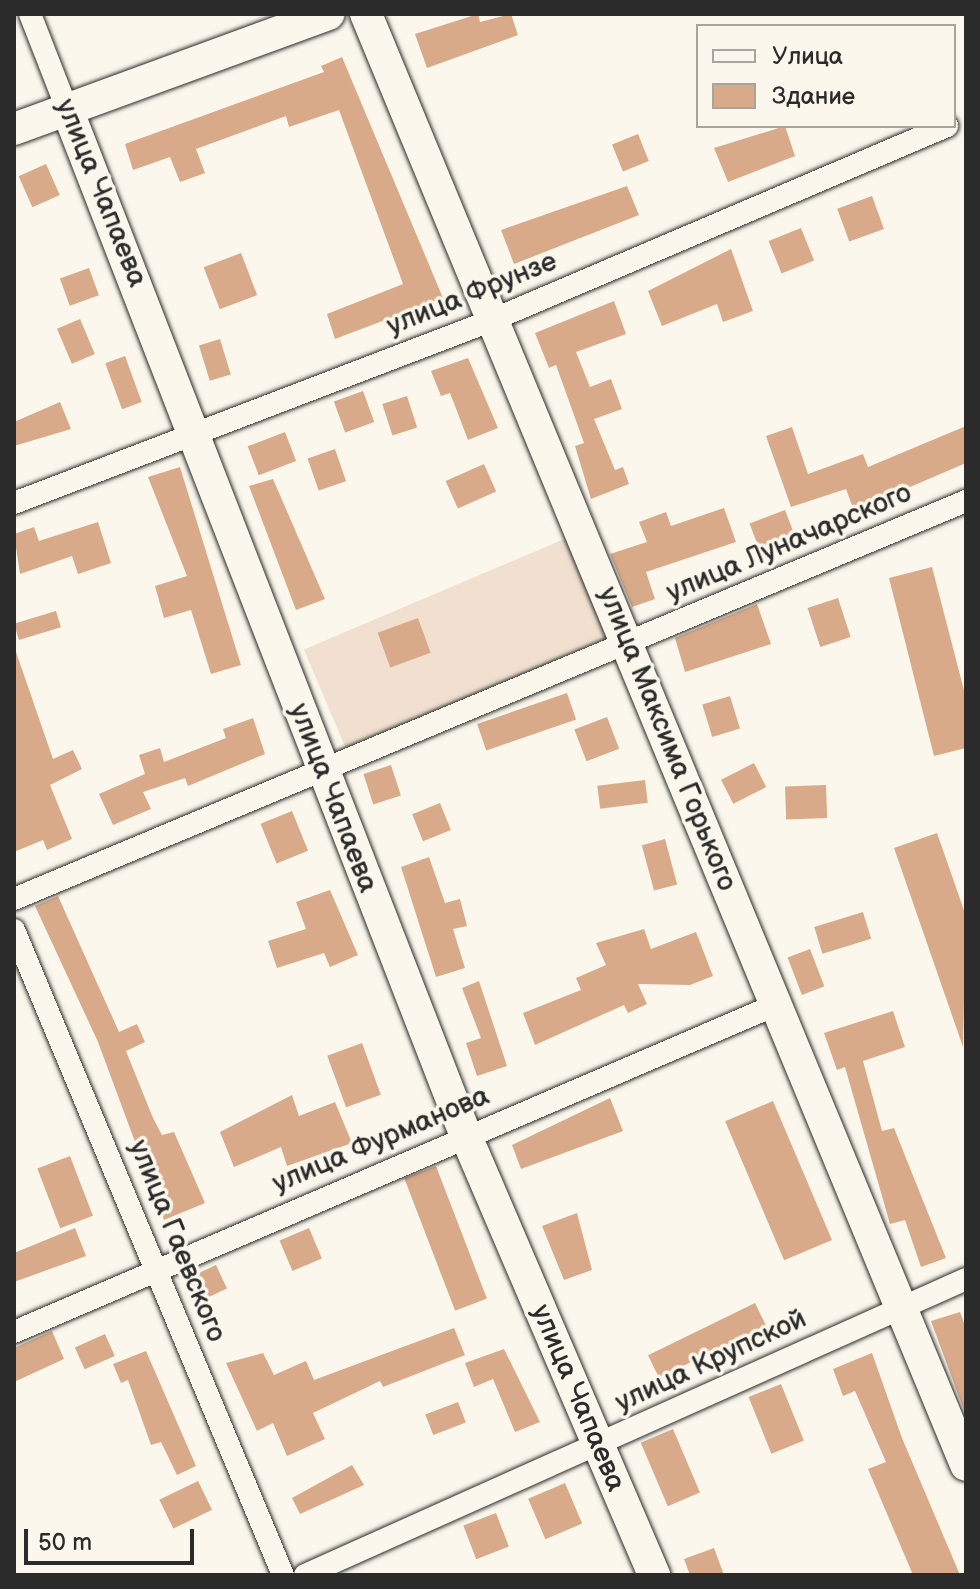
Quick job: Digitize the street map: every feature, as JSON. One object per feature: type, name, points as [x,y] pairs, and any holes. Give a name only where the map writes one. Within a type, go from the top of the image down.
[{"type":"street","name":"улица Чапаева","points":[[30,14],[197,434],[323,774],[466,1136],[654,1575]]},
{"type":"street","points":[[14,129],[329,14]]},
{"type":"street","name":"улица Максима Горького","points":[[366,14],[490,321],[630,643],[895,1307],[966,1465]]},
{"type":"street","name":"улица Фрунзе","points":[[14,503],[490,321],[942,128]]},
{"type":"street","name":"улица Луначарского","points":[[14,899],[323,774],[966,501]]},
{"type":"street","name":"улица Гаевского","points":[[14,930],[283,1575]]},
{"type":"street","name":"улица Фурманова","points":[[14,1332],[773,1006]]},
{"type":"street","name":"улица Крупской","points":[[305,1575],[599,1447],[895,1307],[966,1279]]},
{"type":"shaded area","points":[[569,537],[613,640],[348,753],[304,650]]},
{"type":"building","points":[[478,14],[480,22],[511,14],[518,35],[427,68],[415,34]]},
{"type":"building","points":[[342,57],[443,298],[335,339],[327,314],[403,284],[339,110],[289,127],[286,116],[196,149],[205,173],[180,182],[170,157],[133,170],[125,144],[324,72],[321,66]]},
{"type":"building","points":[[786,128],[795,156],[728,182],[714,148]]},
{"type":"building","points":[[638,134],[649,161],[623,171],[612,144]]},
{"type":"building","points":[[46,164],[60,195],[32,207],[19,176]]},
{"type":"building","points":[[627,186],[639,215],[514,264],[501,230]]},
{"type":"building","points":[[872,196],[884,229],[849,242],[837,209]]},
{"type":"building","points":[[801,228],[814,260],[782,274],[769,241]]},
{"type":"building","points":[[731,249],[753,311],[723,322],[717,304],[662,326],[648,291]]},
{"type":"building","points":[[241,253],[257,295],[220,309],[204,267]]},
{"type":"building","points":[[89,268],[99,295],[70,306],[60,279]]},
{"type":"building","points":[[614,301],[626,334],[576,352],[590,387],[611,379],[622,409],[594,419],[615,470],[623,467],[629,484],[591,499],[575,446],[584,443],[556,365],[549,368],[535,333]]},
{"type":"building","points":[[80,319],[95,354],[72,364],[57,329]]},
{"type":"building","points":[[220,339],[231,374],[210,381],[199,345]]},
{"type":"building","points":[[125,356],[142,402],[122,409],[105,363]]},
{"type":"building","points":[[468,358],[498,428],[468,440],[450,393],[441,396],[431,371]]},
{"type":"building","points":[[363,391],[374,422],[345,433],[334,402]]},
{"type":"building","points":[[407,396],[417,427],[392,435],[382,404]]},
{"type":"building","points":[[60,402],[71,429],[14,446],[14,422]]},
{"type":"building","points":[[966,426],[966,463],[854,511],[846,489],[791,507],[766,436],[792,427],[808,474],[863,454],[868,467]]},
{"type":"building","points":[[285,432],[296,461],[259,475],[248,446]]},
{"type":"building","points":[[335,449],[346,481],[319,491],[308,458]]},
{"type":"building","points":[[484,464],[496,491],[458,508],[446,481]]},
{"type":"building","points":[[180,467],[241,665],[211,674],[191,610],[164,618],[155,586],[187,576],[148,477]]},
{"type":"building","points":[[273,479],[325,599],[296,610],[249,486]]},
{"type":"building","points":[[724,508],[736,542],[646,572],[655,599],[632,607],[610,554],[647,542],[639,522],[666,512],[671,526]]},
{"type":"building","points":[[785,510],[794,534],[759,548],[750,524]]},
{"type":"building","points":[[98,522],[111,563],[78,574],[72,556],[20,574],[14,534],[34,527],[39,541]]},
{"type":"building","points":[[932,567],[966,698],[966,748],[934,756],[889,578]]},
{"type":"building","points":[[838,598],[851,637],[820,647],[808,608]]},
{"type":"building","points":[[757,604],[771,644],[685,672],[675,638]]},
{"type":"building","points":[[56,611],[61,627],[19,640],[14,624]]},
{"type":"building","points":[[418,618],[431,653],[390,667],[378,633]]},
{"type":"building","points":[[14,646],[53,759],[73,750],[82,769],[50,785],[72,839],[47,850],[43,840],[14,852]]},
{"type":"building","points":[[567,693],[576,719],[486,750],[477,724]]},
{"type":"building","points":[[730,696],[740,729],[712,737],[702,704]]},
{"type":"building","points":[[607,717],[619,749],[587,761],[574,730]]},
{"type":"building","points":[[253,718],[265,754],[188,786],[185,778],[143,792],[151,809],[113,825],[99,794],[145,774],[139,755],[160,748],[164,762],[226,738],[223,729]]},
{"type":"building","points":[[754,763],[766,787],[733,804],[721,780]]},
{"type":"building","points":[[391,765],[401,795],[373,804],[363,774]]},
{"type":"building","points":[[645,780],[648,803],[600,809],[597,786]]},
{"type":"building","points":[[826,785],[827,818],[786,819],[785,786]]},
{"type":"building","points":[[440,803],[451,830],[423,841],[412,814]]},
{"type":"building","points":[[292,811],[308,851],[277,864],[260,824]]},
{"type":"building","points":[[937,833],[966,916],[963,1047],[894,848]]},
{"type":"building","points":[[665,839],[677,884],[654,891],[642,845]]},
{"type":"building","points":[[429,857],[445,903],[460,899],[467,926],[453,929],[465,968],[436,977],[401,867]]},
{"type":"building","points":[[330,890],[358,955],[330,967],[324,953],[277,968],[268,941],[306,929],[296,902]]},
{"type":"building","points":[[58,896],[119,1032],[137,1024],[145,1042],[126,1051],[153,1118],[162,1135],[174,1132],[205,1203],[164,1220],[98,1042],[35,906]]},
{"type":"building","points":[[863,912],[871,939],[822,954],[814,927]]},
{"type":"building","points":[[644,929],[651,949],[696,932],[713,976],[690,985],[638,984],[647,1004],[628,1013],[624,1005],[535,1045],[523,1013],[581,990],[576,978],[606,965],[596,943]]},
{"type":"building","points":[[810,949],[824,986],[802,995],[788,958]]},
{"type":"building","points":[[479,981],[507,1066],[477,1076],[466,1043],[481,1038],[462,988]]},
{"type":"building","points":[[893,1011],[905,1047],[863,1061],[882,1131],[894,1128],[946,1258],[921,1267],[905,1220],[890,1224],[845,1067],[837,1070],[824,1033]]},
{"type":"building","points":[[362,1043],[381,1095],[346,1107],[327,1056]]},
{"type":"building","points":[[292,1095],[299,1116],[335,1102],[352,1143],[287,1166],[281,1147],[234,1167],[220,1132]]},
{"type":"building","points":[[610,1098],[623,1131],[521,1169],[512,1145]]},
{"type":"building","points":[[773,1101],[832,1240],[784,1260],[725,1121]]},
{"type":"building","points":[[70,1156],[93,1216],[60,1228],[37,1169]]},
{"type":"building","points":[[436,1166],[487,1299],[455,1311],[404,1178]]},
{"type":"building","points":[[577,1213],[592,1270],[564,1280],[542,1226]]},
{"type":"building","points":[[75,1228],[86,1256],[14,1282],[14,1253]]},
{"type":"building","points":[[309,1228],[322,1258],[292,1271],[280,1241]]},
{"type":"building","points":[[216,1265],[227,1289],[200,1301],[189,1278]]},
{"type":"building","points":[[755,1303],[766,1325],[659,1378],[648,1355]]},
{"type":"building","points":[[960,1312],[966,1328],[965,1413],[931,1321]]},
{"type":"building","points":[[454,1328],[465,1355],[383,1387],[380,1381],[313,1413],[325,1439],[287,1456],[273,1423],[257,1431],[226,1363],[263,1353],[274,1375],[306,1361],[314,1380]]},
{"type":"building","points":[[52,1331],[64,1359],[14,1382],[14,1348]]},
{"type":"building","points":[[105,1334],[115,1356],[85,1369],[75,1347]]},
{"type":"building","points":[[504,1349],[540,1422],[515,1432],[493,1379],[474,1387],[465,1363]]},
{"type":"building","points":[[146,1351],[196,1466],[177,1475],[161,1442],[151,1445],[128,1380],[121,1383],[113,1364]]},
{"type":"building","points":[[872,1353],[902,1438],[960,1575],[913,1575],[868,1469],[886,1462],[855,1391],[843,1396],[833,1369]]},
{"type":"building","points":[[781,1384],[804,1441],[771,1454],[749,1397]]},
{"type":"building","points":[[458,1402],[466,1423],[433,1435],[425,1415]]},
{"type":"building","points":[[673,1429],[700,1493],[668,1506],[641,1443]]},
{"type":"building","points":[[352,1465],[364,1485],[300,1514],[292,1498]]},
{"type":"building","points":[[198,1481],[212,1510],[173,1529],[159,1500]]},
{"type":"building","points":[[565,1483],[582,1524],[545,1539],[528,1499]]},
{"type":"building","points":[[496,1513],[509,1547],[476,1559],[463,1526]]},
{"type":"building","points":[[714,1548],[724,1575],[690,1575],[684,1559]]}]
